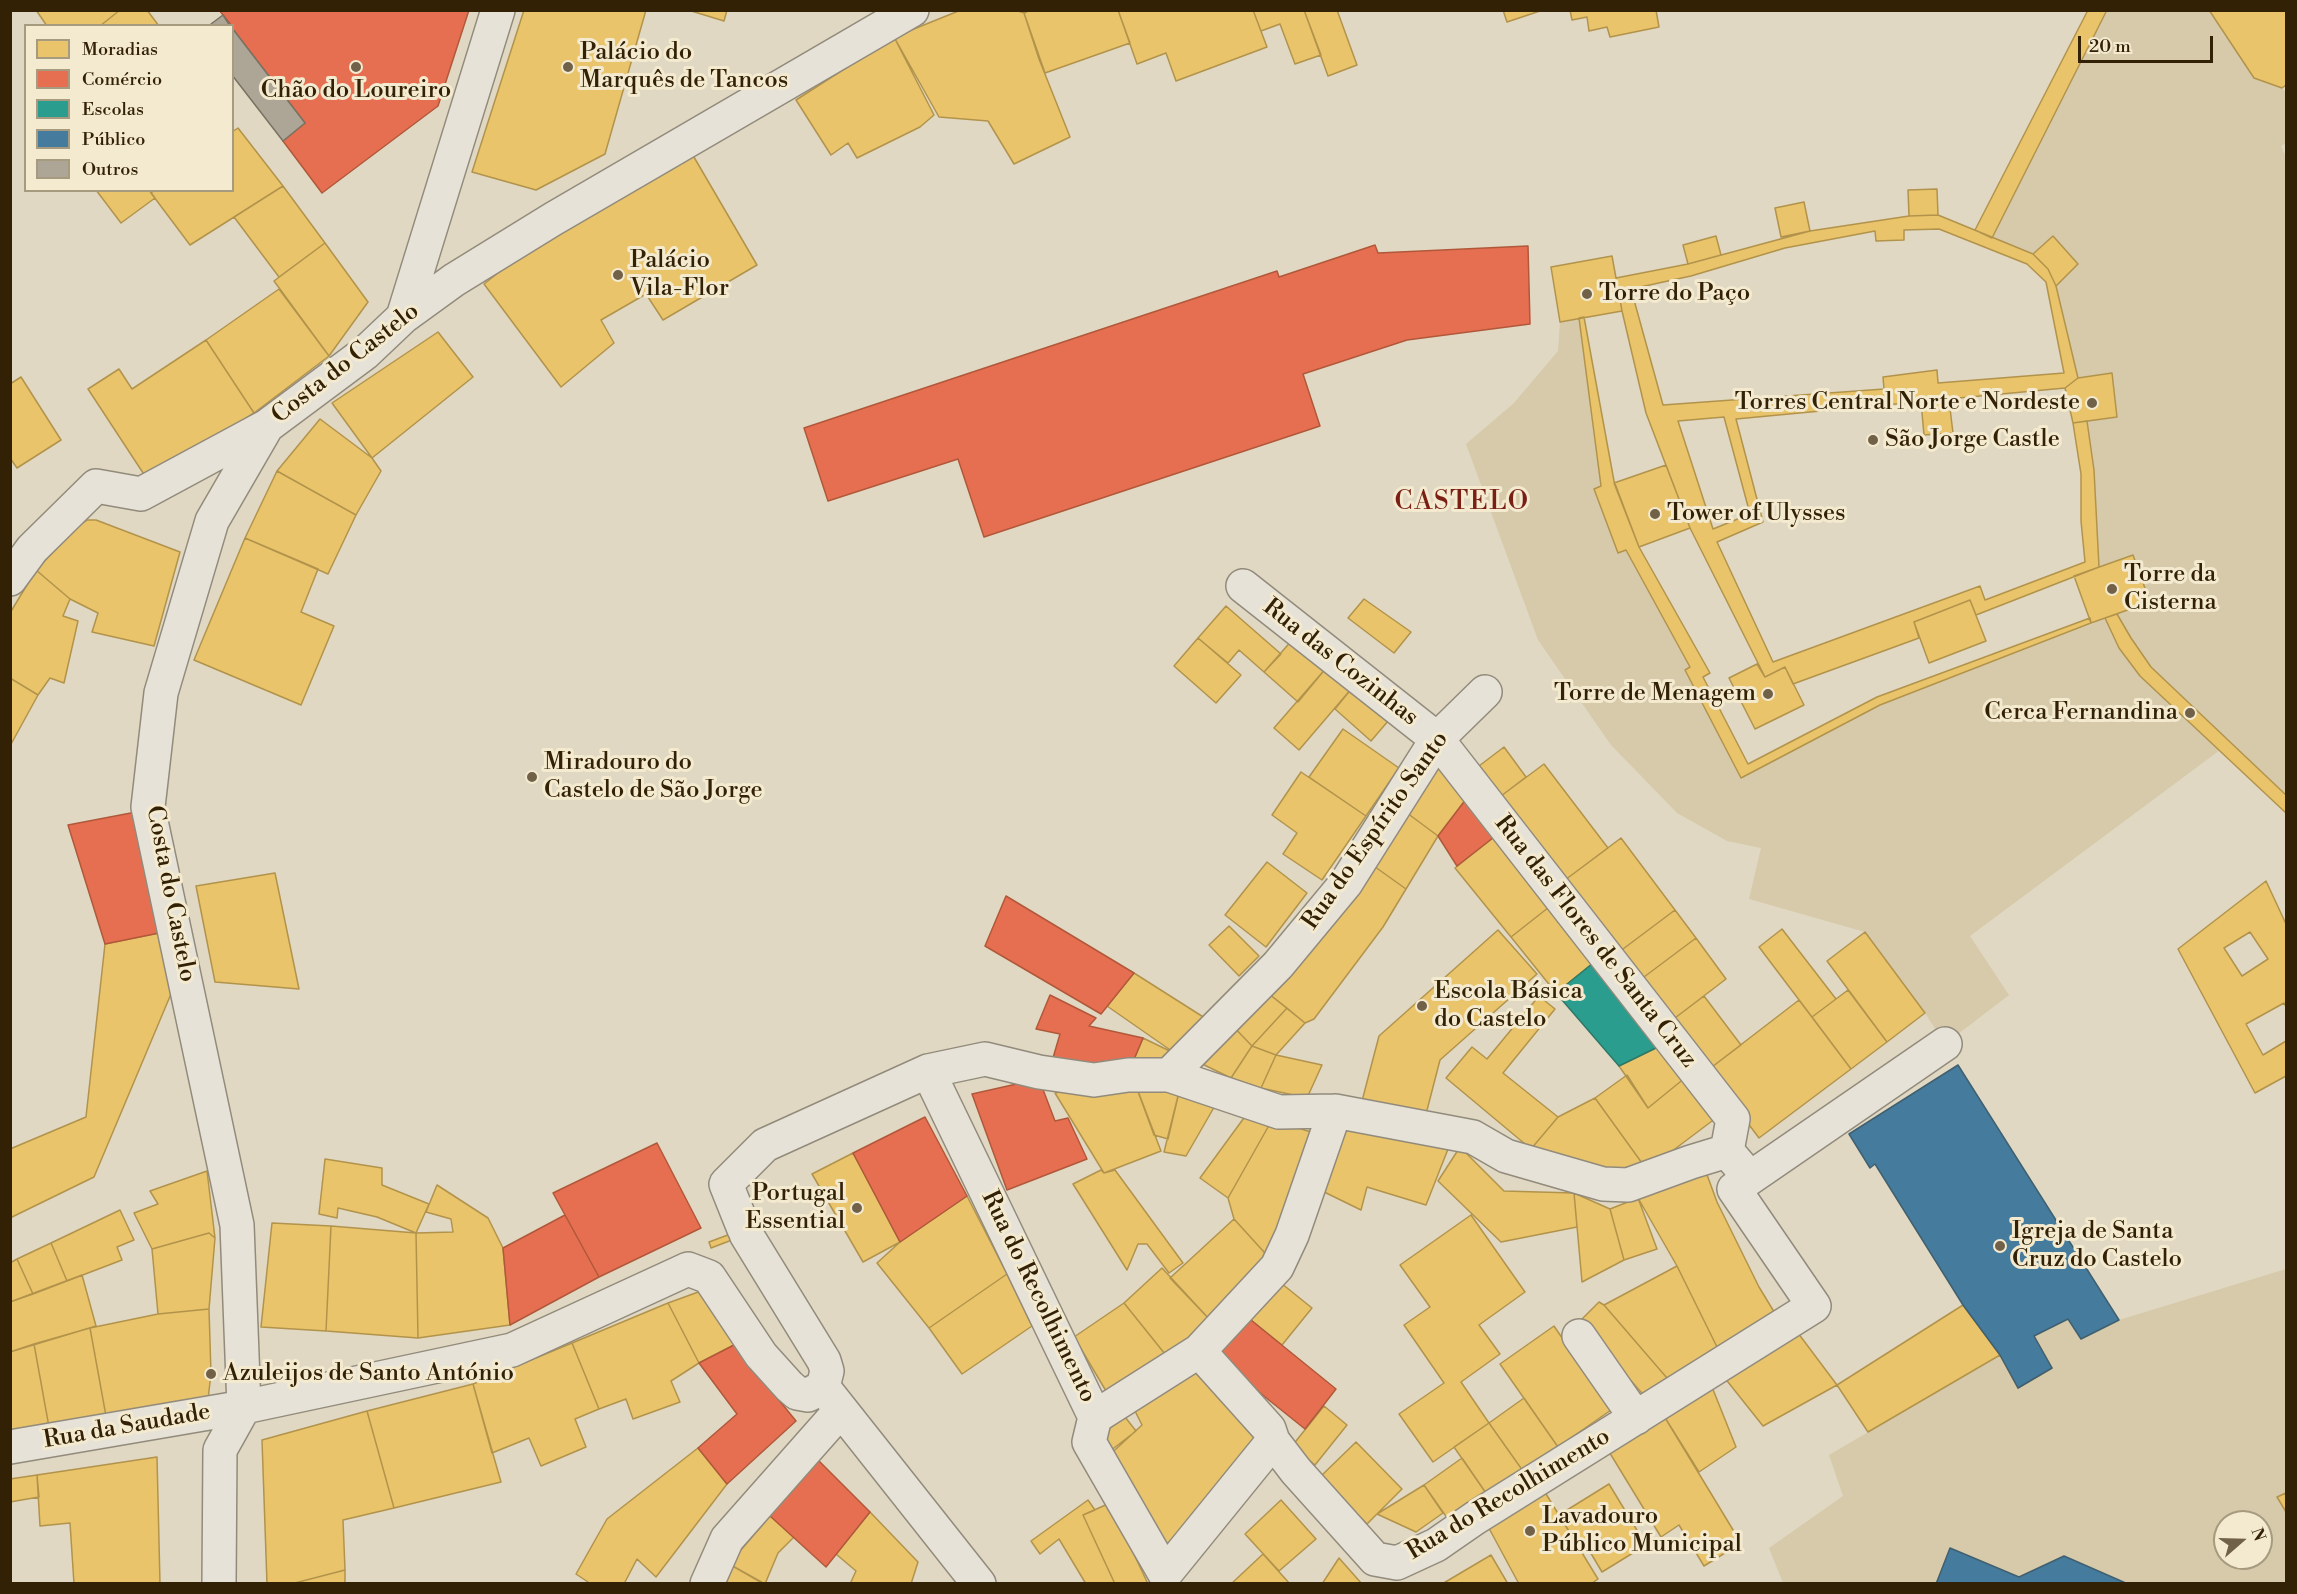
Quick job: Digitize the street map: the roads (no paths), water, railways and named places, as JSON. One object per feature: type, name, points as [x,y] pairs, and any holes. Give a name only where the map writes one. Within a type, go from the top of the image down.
[{"type":"street","points":[[403,317],[498,10]]},
{"type":"street","name":"Costa do Castelo","points":[[244,1407],[237,1225],[148,807],[161,693],[212,521],[267,426],[365,353],[403,317],[454,280],[553,219],[912,10]]},
{"type":"street","points":[[10,579],[32,549],[96,486],[141,494],[267,426]]},
{"type":"street","name":"Rua das Cozinhas","points":[[1243,586],[1437,739]]},
{"type":"street","name":"Rua do Espírito Santo","points":[[1169,1075],[1278,965],[1346,883],[1437,739],[1485,692]]},
{"type":"street","name":"Rua das Flores de Santa Cruz","points":[[1437,739],[1733,1119],[1728,1151]]},
{"type":"street","points":[[966,1577],[832,1398],[824,1361],[745,1232],[726,1184],[765,1145],[928,1071],[985,1059],[1040,1072],[1094,1080],[1128,1075],[1169,1075],[1279,1112],[1335,1111],[1473,1137],[1506,1156],[1603,1184],[1628,1185],[1728,1151],[1750,1178],[1946,1044]]},
{"type":"street","name":"Rua do Recolhimento","points":[[928,1071],[1095,1417],[1089,1442],[1165,1574],[1273,1441],[1296,1471],[1375,1559],[1397,1563],[1436,1545],[1475,1518],[1814,1306],[1734,1189],[1750,1178]]},
{"type":"street","points":[[1095,1417],[1199,1351],[1277,1267],[1292,1235],[1335,1111]]},
{"type":"street","name":"Rua da Saudade","points":[[10,1447],[244,1407],[512,1350],[688,1269],[709,1276],[761,1356],[789,1386],[797,1393],[808,1395],[819,1391],[832,1398]]},
{"type":"street","points":[[1579,1336],[1636,1418]]},
{"type":"street","points":[[1199,1351],[1269,1429],[1273,1441]]},
{"type":"street","points":[[707,1584],[727,1539],[832,1398]]},
{"type":"street","points":[[219,1584],[220,1450],[244,1407]]},
{"type":"place","name":"Chão do Loureiro","points":[[356,67]]},
{"type":"place","name":"Palácio do Marquês de Tancos","points":[[568,67]]},
{"type":"place","name":"Palácio Vila-Flor","points":[[618,275]]},
{"type":"place","name":"Torre do Paço","points":[[1587,294]]},
{"type":"place","name":"Torres Central Norte e Nordeste","points":[[2092,403]]},
{"type":"place","name":"São Jorge Castle","points":[[1873,440]]},
{"type":"place","name":"Tower of Ulysses","points":[[1655,514]]},
{"type":"place","name":"Torre da Cisterna","points":[[2112,589]]},
{"type":"place","name":"Torre de Menagem","points":[[1768,694]]},
{"type":"place","name":"Cerca Fernandina","points":[[2190,713]]},
{"type":"place","name":"Miradouro do Castelo de São Jorge","points":[[532,777]]},
{"type":"place","name":"Escola Básica do Castelo","points":[[1422,1006]]},
{"type":"place","name":"Portugal Essential","points":[[857,1208]]},
{"type":"place","name":"Igreja de Santa Cruz do Castelo","points":[[2000,1246]]},
{"type":"place","name":"Azuleijos de Santo António","points":[[211,1374]]},
{"type":"place","name":"Lavadouro Público Municipal","points":[[1530,1531]]},
{"type":"district","name":"CASTELO","points":[[1462,503]]}]
